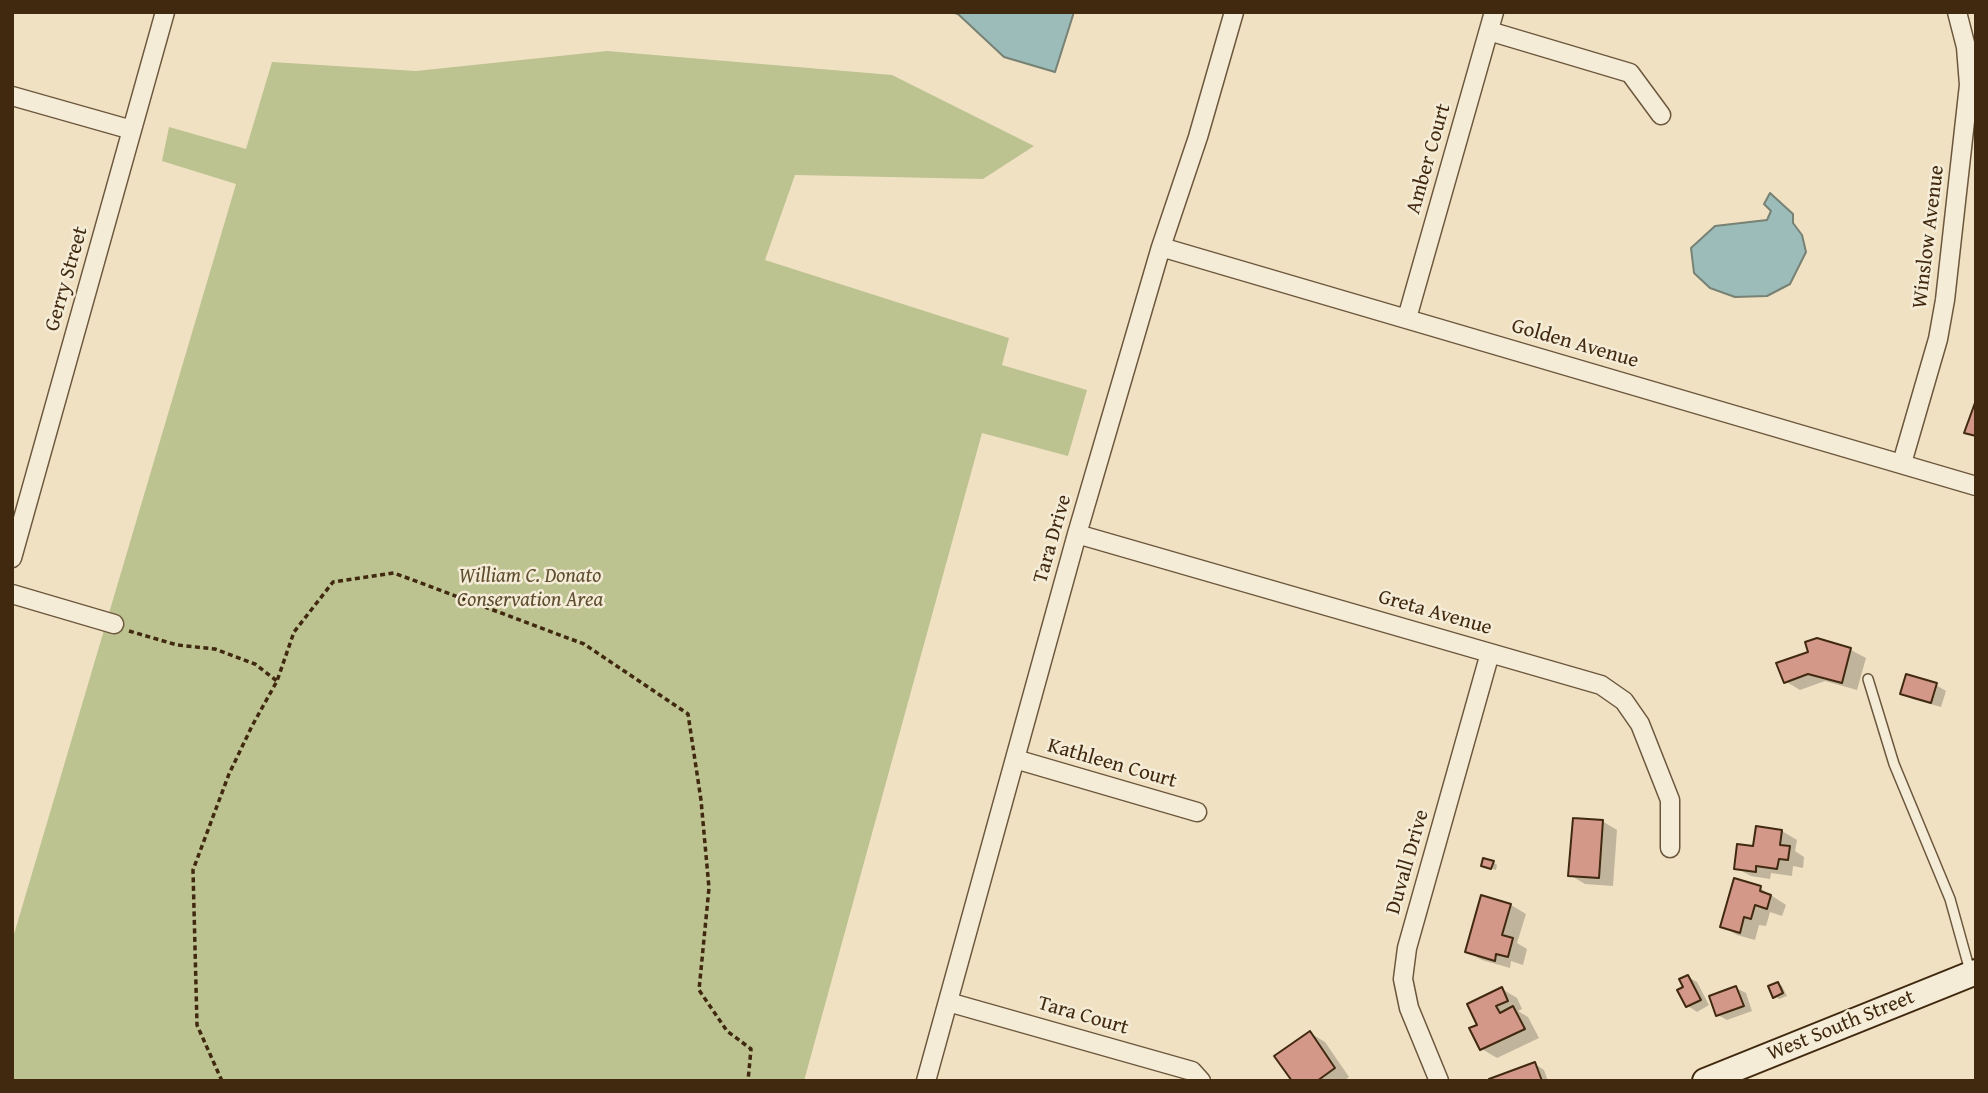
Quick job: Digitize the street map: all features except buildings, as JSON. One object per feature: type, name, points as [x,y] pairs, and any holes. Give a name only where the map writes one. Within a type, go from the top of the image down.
[{"type":"street","name":"Gerry Street","points":[[12,558],[165,12]]},
{"type":"street","name":"Tara Drive","points":[[926,1081],[1077,534],[1161,247],[1198,137],[1234,12]]},
{"type":"street","name":"Amber Court","points":[[1407,318],[1494,12]]},
{"type":"street","name":"Winslow Avenue","points":[[1902,463],[1938,339],[1945,300],[1969,85],[1966,47],[1957,12]]},
{"type":"street","points":[[1489,30],[1630,72],[1661,115]]},
{"type":"street","points":[[12,96],[132,130]]},
{"type":"street","name":"Golden Avenue","points":[[1161,247],[1976,486]]},
{"type":"street","name":"Greta Avenue","points":[[1077,534],[1601,685],[1624,701],[1640,724],[1670,800],[1670,848]]},
{"type":"street","points":[[12,594],[114,624]]},
{"type":"street","name":"Duvall Drive","points":[[1439,1081],[1409,1008],[1403,979],[1407,948],[1490,653]]},
{"type":"street","name":"Kathleen Court","points":[[1015,759],[1197,812]]},
{"type":"street","name":"West South Street","points":[[1705,1081],[1974,976]]},
{"type":"street","name":"Tara Court","points":[[948,1002],[1192,1070],[1201,1081]]},
{"type":"lane","points":[[1868,680],[1894,764],[1950,899],[1974,976]]},
{"type":"path","points":[[222,1081],[197,1025],[193,870],[229,774],[277,681],[294,632],[333,582],[394,573],[584,644],[688,714],[701,800],[709,888],[699,990],[727,1031],[751,1049],[748,1081]]},
{"type":"path","points":[[114,624],[134,633],[177,645],[215,649],[255,664],[277,681]]},
{"type":"green space","name":"William C. Donato Conservation Area","points":[[607,51],[892,75],[1034,146],[983,179],[795,175],[765,260],[1009,338],[1002,365],[1087,390],[1068,456],[982,433],[804,1081],[12,1081],[12,941],[236,184],[162,161],[169,127],[246,149],[272,62],[416,71]]},
{"type":"water","points":[[951,12],[1074,12],[1055,72],[1004,57],[958,14]]},
{"type":"water","points":[[1770,193],[1793,214],[1793,223],[1802,235],[1806,252],[1790,284],[1767,296],[1735,297],[1710,288],[1694,273],[1691,248],[1715,226],[1767,220],[1771,211],[1764,204]]}]
